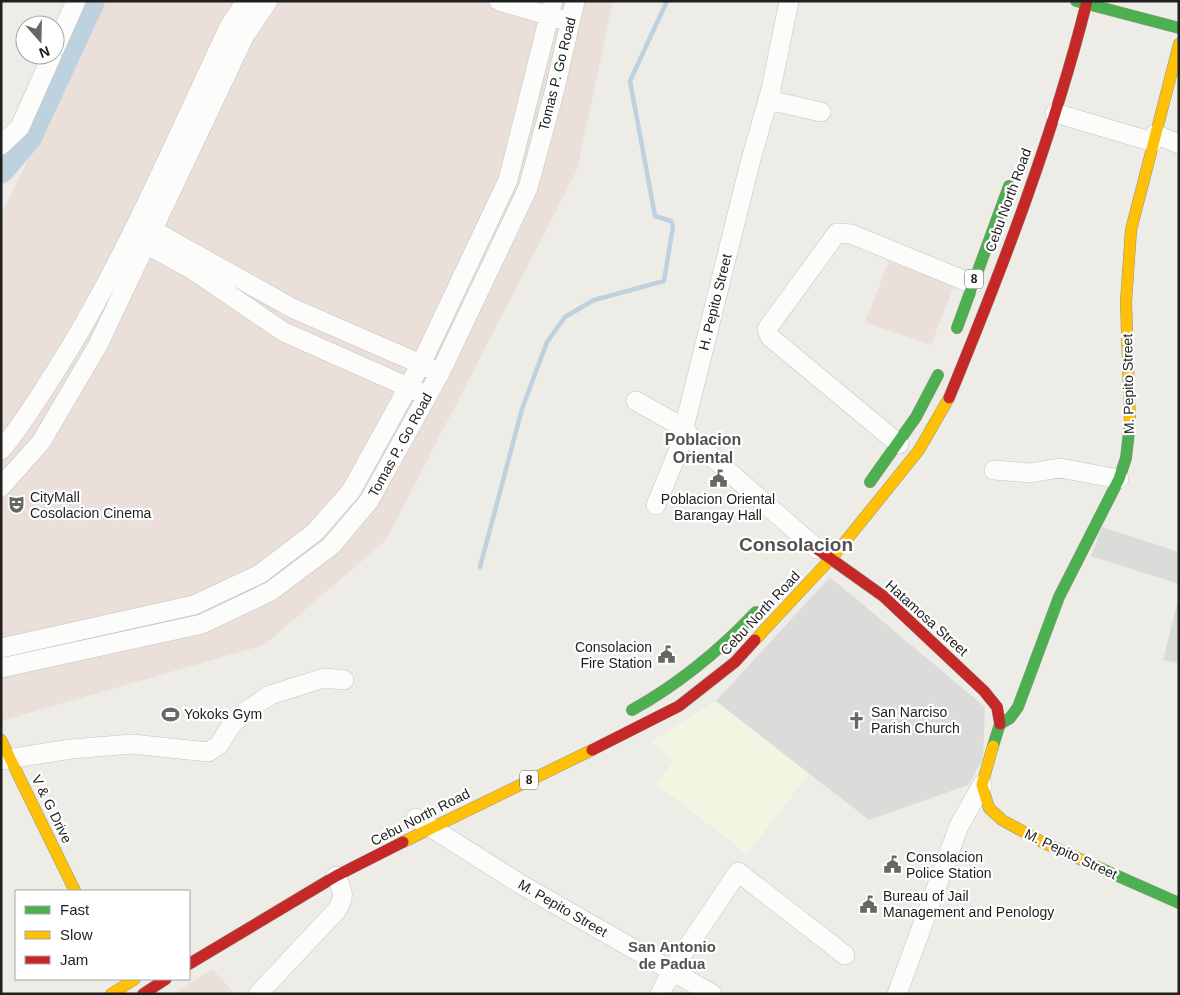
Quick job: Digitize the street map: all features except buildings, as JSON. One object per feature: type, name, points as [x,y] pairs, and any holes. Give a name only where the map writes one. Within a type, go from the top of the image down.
[{"type":"main road","points":[[1083,2],[1179,28]]},
{"type":"main road","name":"Cebu North Road","points":[[190,963],[336,876],[421,820],[678,706],[735,662],[820,551],[919,450],[948,401],[985,310],[1055,113],[1071,65],[1083,2]]},
{"type":"main road","name":"M. Pepito Street","points":[[1000,724],[1010,718],[1018,707],[1059,597],[1119,479],[1126,458],[1131,415],[1126,302],[1131,230],[1179,44]]},
{"type":"main road","name":"Cebu North Road","points":[[953,338],[1012,176]]},
{"type":"main road","points":[[967,303],[985,310]]},
{"type":"main road","points":[[865,488],[899,444],[931,392],[942,365]]},
{"type":"main road","name":"Hatamosa Street","points":[[820,551],[883,596],[984,691],[997,707],[1000,724]]},
{"type":"main road","name":"Cebu North Road","points":[[624,714],[658,697],[718,651],[762,607]]},
{"type":"main road","points":[[982,785],[1000,724]]},
{"type":"main road","name":"V & G Drive","points":[[1,740],[4,761],[63,890]]},
{"type":"main road","name":"V & G Drive","points":[[4,761],[74,890]]},
{"type":"main road","name":"M. Pepito Street","points":[[982,785],[989,808],[1002,820],[1042,842],[1179,903]]},
{"type":"main road","points":[[108,980],[118,990],[133,980]]},
{"type":"main road","points":[[143,994],[164,980]]},
{"type":"street","points":[[65,26],[76,1]]},
{"type":"street","points":[[1,487],[41,442],[98,345],[142,232],[229,26],[246,1]]},
{"type":"street","points":[[1,450],[18,430],[142,232],[245,35],[268,1]]},
{"type":"street","points":[[499,1],[551,9],[571,7]]},
{"type":"street","name":"H. Pepito Street","points":[[656,505],[686,430],[750,164],[768,100],[789,1]]},
{"type":"street","name":"Tomas P. Go Road","points":[[1,668],[202,624],[271,591],[331,546],[369,501],[428,396],[528,188],[555,89],[571,7]]},
{"type":"street","name":"Tomas P. Go Road","points":[[1,648],[194,605],[260,574],[315,532],[350,491],[421,364],[508,180],[551,9]]},
{"type":"street","points":[[1,145],[20,127],[48,65]]},
{"type":"street","points":[[768,100],[822,112]]},
{"type":"street","points":[[1055,113],[1179,144]]},
{"type":"street","points":[[142,232],[292,308],[440,373]]},
{"type":"street","points":[[142,232],[190,269],[284,332],[428,396]]},
{"type":"street","points":[[899,444],[770,337],[767,330],[837,233],[851,234],[973,284]]},
{"type":"street","points":[[636,401],[686,430],[701,448],[820,551]]},
{"type":"street","points":[[994,470],[1030,473],[1060,468],[1119,479]]},
{"type":"street","points":[[4,761],[132,744],[208,752],[219,745],[230,728],[246,711],[270,695],[324,678],[344,680]]},
{"type":"street","points":[[897,994],[959,826],[982,785]]},
{"type":"street","name":"M. Pepito Street","points":[[421,820],[522,885],[712,994]]},
{"type":"street","points":[[660,994],[672,970],[738,872],[845,955]]},
{"type":"street","points":[[258,994],[340,906],[344,895],[336,876]]},
{"type":"shaded area","points":[[106,1],[613,1],[577,170],[386,540],[264,645],[1,721],[1,215]]},
{"type":"shaded area","points":[[889,261],[954,286],[931,345],[865,322]]},
{"type":"shaded area","points":[[1102,527],[1179,552],[1179,584],[1091,556]]},
{"type":"shaded area","points":[[830,577],[985,707],[983,759],[968,785],[869,820],[716,701]]},
{"type":"shaded area","points":[[1179,596],[1179,663],[1163,660]]},
{"type":"shaded area","points":[[716,701],[809,774],[747,854],[656,784],[674,761],[651,741]]},
{"type":"shaded area","points":[[212,969],[235,994],[173,994]]},
{"type":"waterway","points":[[1,169],[28,137],[91,1]]},
{"type":"waterway","points":[[480,567],[522,409],[547,342],[565,317],[594,300],[664,281],[673,226],[671,221],[655,216],[630,81],[667,1]]},
{"type":"traffic: fast","points":[[1076,1],[1179,28]]},
{"type":"traffic: fast","points":[[957,328],[1009,186]]},
{"type":"traffic: fast","points":[[870,482],[916,417],[938,375]]},
{"type":"traffic: fast","points":[[993,746],[1000,724],[1010,718],[1018,707],[1059,597],[1119,479],[1126,458],[1130,423]]},
{"type":"traffic: fast","points":[[632,710],[698,666],[756,612]]},
{"type":"traffic: fast","points":[[1102,869],[1179,903]]},
{"type":"traffic: slow","points":[[1130,423],[1126,302],[1131,230],[1179,44]]},
{"type":"traffic: slow","points":[[755,640],[836,553],[919,450],[949,398]]},
{"type":"traffic: slow","points":[[1,740],[75,890]]},
{"type":"traffic: slow","points":[[993,746],[982,785],[989,808],[1002,820],[1042,842],[1102,869]]},
{"type":"traffic: slow","points":[[403,842],[592,750]]},
{"type":"traffic: slow","points":[[111,994],[133,980]]},
{"type":"traffic: jam","points":[[949,398],[1025,202],[1059,102],[1087,1]]},
{"type":"traffic: jam","points":[[817,549],[883,596],[984,691],[997,707],[1000,724]]},
{"type":"traffic: jam","points":[[592,750],[679,706],[735,662],[755,640]]},
{"type":"traffic: jam","points":[[190,963],[336,876],[403,842]]},
{"type":"traffic: jam","points":[[143,994],[164,980]]},
{"type":"place","name":"Poblacion Oriental Barangay Hall","points":[[718,479]]},
{"type":"place","name":"CityMall Cosolacion Cinema","points":[[16,505]]},
{"type":"place","name":"Consolacion Fire Station","points":[[666,655]]},
{"type":"place","name":"Yokoks Gym","points":[[170,714]]},
{"type":"place","name":"San Narciso Parish Church","points":[[857,720]]},
{"type":"place","name":"Consolacion Police Station","points":[[892,865]]},
{"type":"place","name":"Bureau of Jail Management and Penology","points":[[869,904]]},
{"type":"district","name":"Poblacion Oriental","points":[[703,448]]},
{"type":"district","name":"Consolacion","points":[[796,544]]},
{"type":"district","name":"San Antonio de Padua","points":[[672,954]]}]
